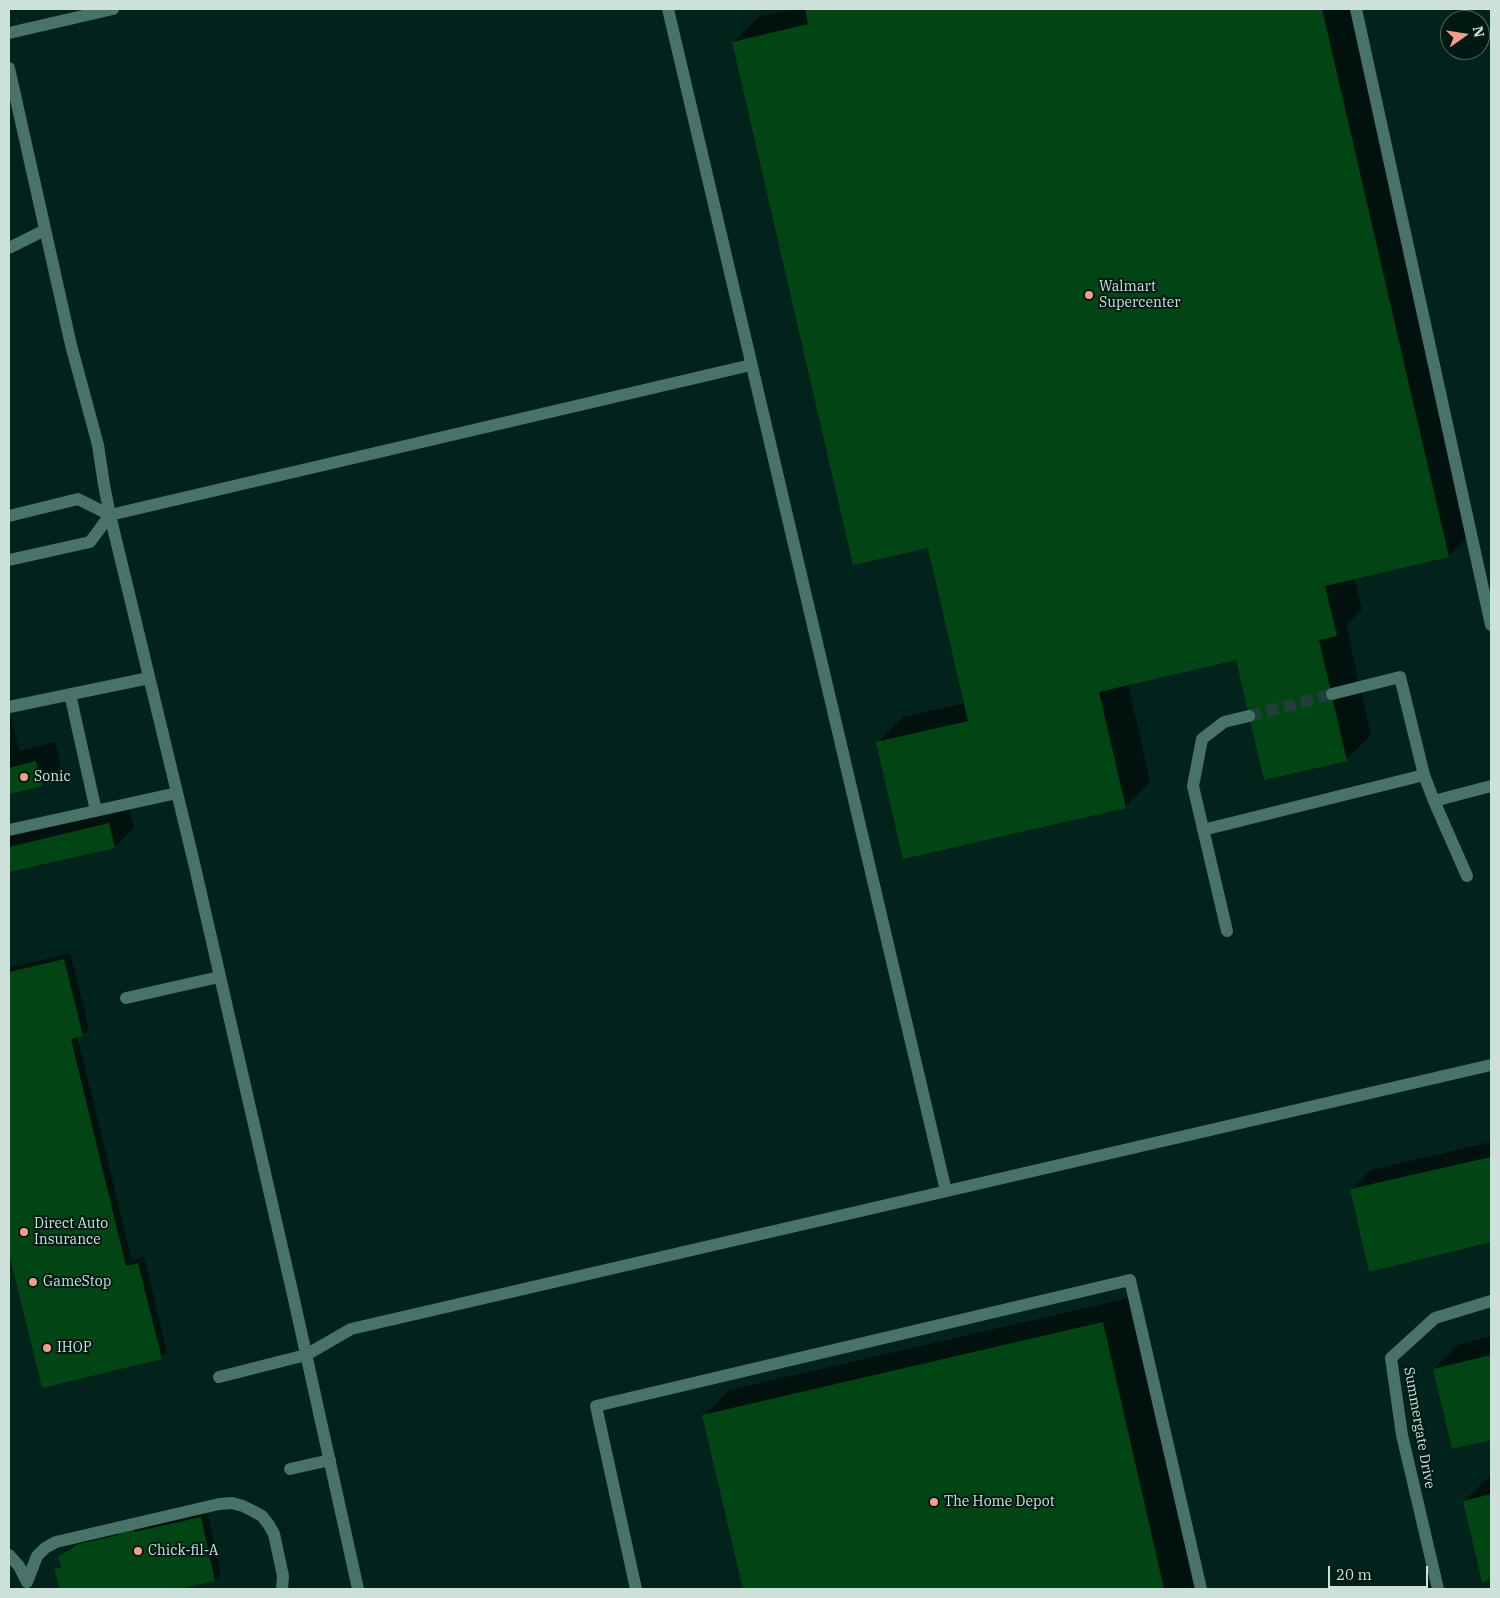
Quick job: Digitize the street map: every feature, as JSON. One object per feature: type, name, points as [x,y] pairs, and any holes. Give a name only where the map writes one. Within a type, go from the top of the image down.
[{"type":"street","points":[[9,32],[113,9]]},
{"type":"street","points":[[668,9],[946,1191]]},
{"type":"street","points":[[1356,9],[1491,625]]},
{"type":"street","points":[[9,68],[71,345],[98,445],[110,515],[177,793],[358,1589]]},
{"type":"street","points":[[9,248],[45,230]]},
{"type":"street","points":[[9,516],[78,499],[110,515],[751,365]]},
{"type":"street","points":[[9,560],[90,542],[110,515]]},
{"type":"street","points":[[1332,694],[1400,677],[1424,775],[1467,876]]},
{"type":"street","points":[[9,708],[149,678]]},
{"type":"street","points":[[70,694],[96,811]]},
{"type":"street","points":[[1227,931],[1193,786],[1202,738],[1224,722],[1249,716]]},
{"type":"street","points":[[1203,830],[1424,775]]},
{"type":"street","points":[[1434,801],[1491,786]]},
{"type":"street","points":[[9,830],[177,793]]},
{"type":"street","points":[[126,998],[219,977]]},
{"type":"street","points":[[220,1377],[306,1355],[351,1329],[1491,1066]]},
{"type":"street","points":[[636,1589],[596,1406],[1130,1280],[1201,1589]]},
{"type":"street","name":"Summergate Drive","points":[[1438,1589],[1402,1435],[1392,1358],[1435,1318],[1491,1301]]},
{"type":"street","points":[[290,1469],[330,1460]]},
{"type":"street","points":[[9,1555],[19,1566],[27,1582],[31,1568],[38,1556],[45,1548],[56,1542],[218,1504],[232,1503],[244,1506],[262,1516],[270,1525],[274,1534],[280,1562],[282,1589]]},
{"type":"building","name":"Walmart Supercenter","points":[[805,9],[1322,9],[1449,557],[1325,586],[1337,636],[1319,640],[1347,761],[1264,780],[1236,660],[1099,692],[1126,808],[903,859],[876,742],[968,721],[928,548],[853,565],[732,42],[808,24]]},
{"type":"building","name":"Sonic","points":[[36,761],[43,786],[9,794],[9,768]]},
{"type":"building","points":[[109,823],[115,848],[9,872],[9,847]]},
{"type":"building","points":[[64,959],[83,1036],[71,1039],[126,1266],[138,1263],[162,1359],[42,1388],[9,1253],[9,972]]},
{"type":"building","points":[[1491,1157],[1491,1242],[1369,1272],[1350,1189]]},
{"type":"building","name":"The Home Depot","points":[[1103,1322],[1164,1589],[743,1589],[702,1415]]},
{"type":"building","points":[[1491,1355],[1491,1440],[1452,1449],[1433,1369]]},
{"type":"building","points":[[1491,1494],[1491,1579],[1482,1582],[1463,1501]]},
{"type":"building","name":"Chick-fil-A","points":[[201,1517],[215,1581],[179,1589],[60,1589],[54,1569],[61,1567],[58,1557],[78,1544],[118,1535],[117,1531],[134,1528],[134,1532]]},
{"type":"tunnel","points":[[1249,716],[1332,694]]},
{"type":"place","name":"Walmart Supercenter","points":[[1089,295]]},
{"type":"place","name":"Sonic","points":[[24,777]]},
{"type":"place","name":"Direct Auto Insurance","points":[[24,1232]]},
{"type":"place","name":"GameStop","points":[[33,1282]]},
{"type":"place","name":"IHOP","points":[[47,1348]]},
{"type":"place","name":"The Home Depot","points":[[934,1502]]},
{"type":"place","name":"Chick-fil-A","points":[[138,1551]]}]
